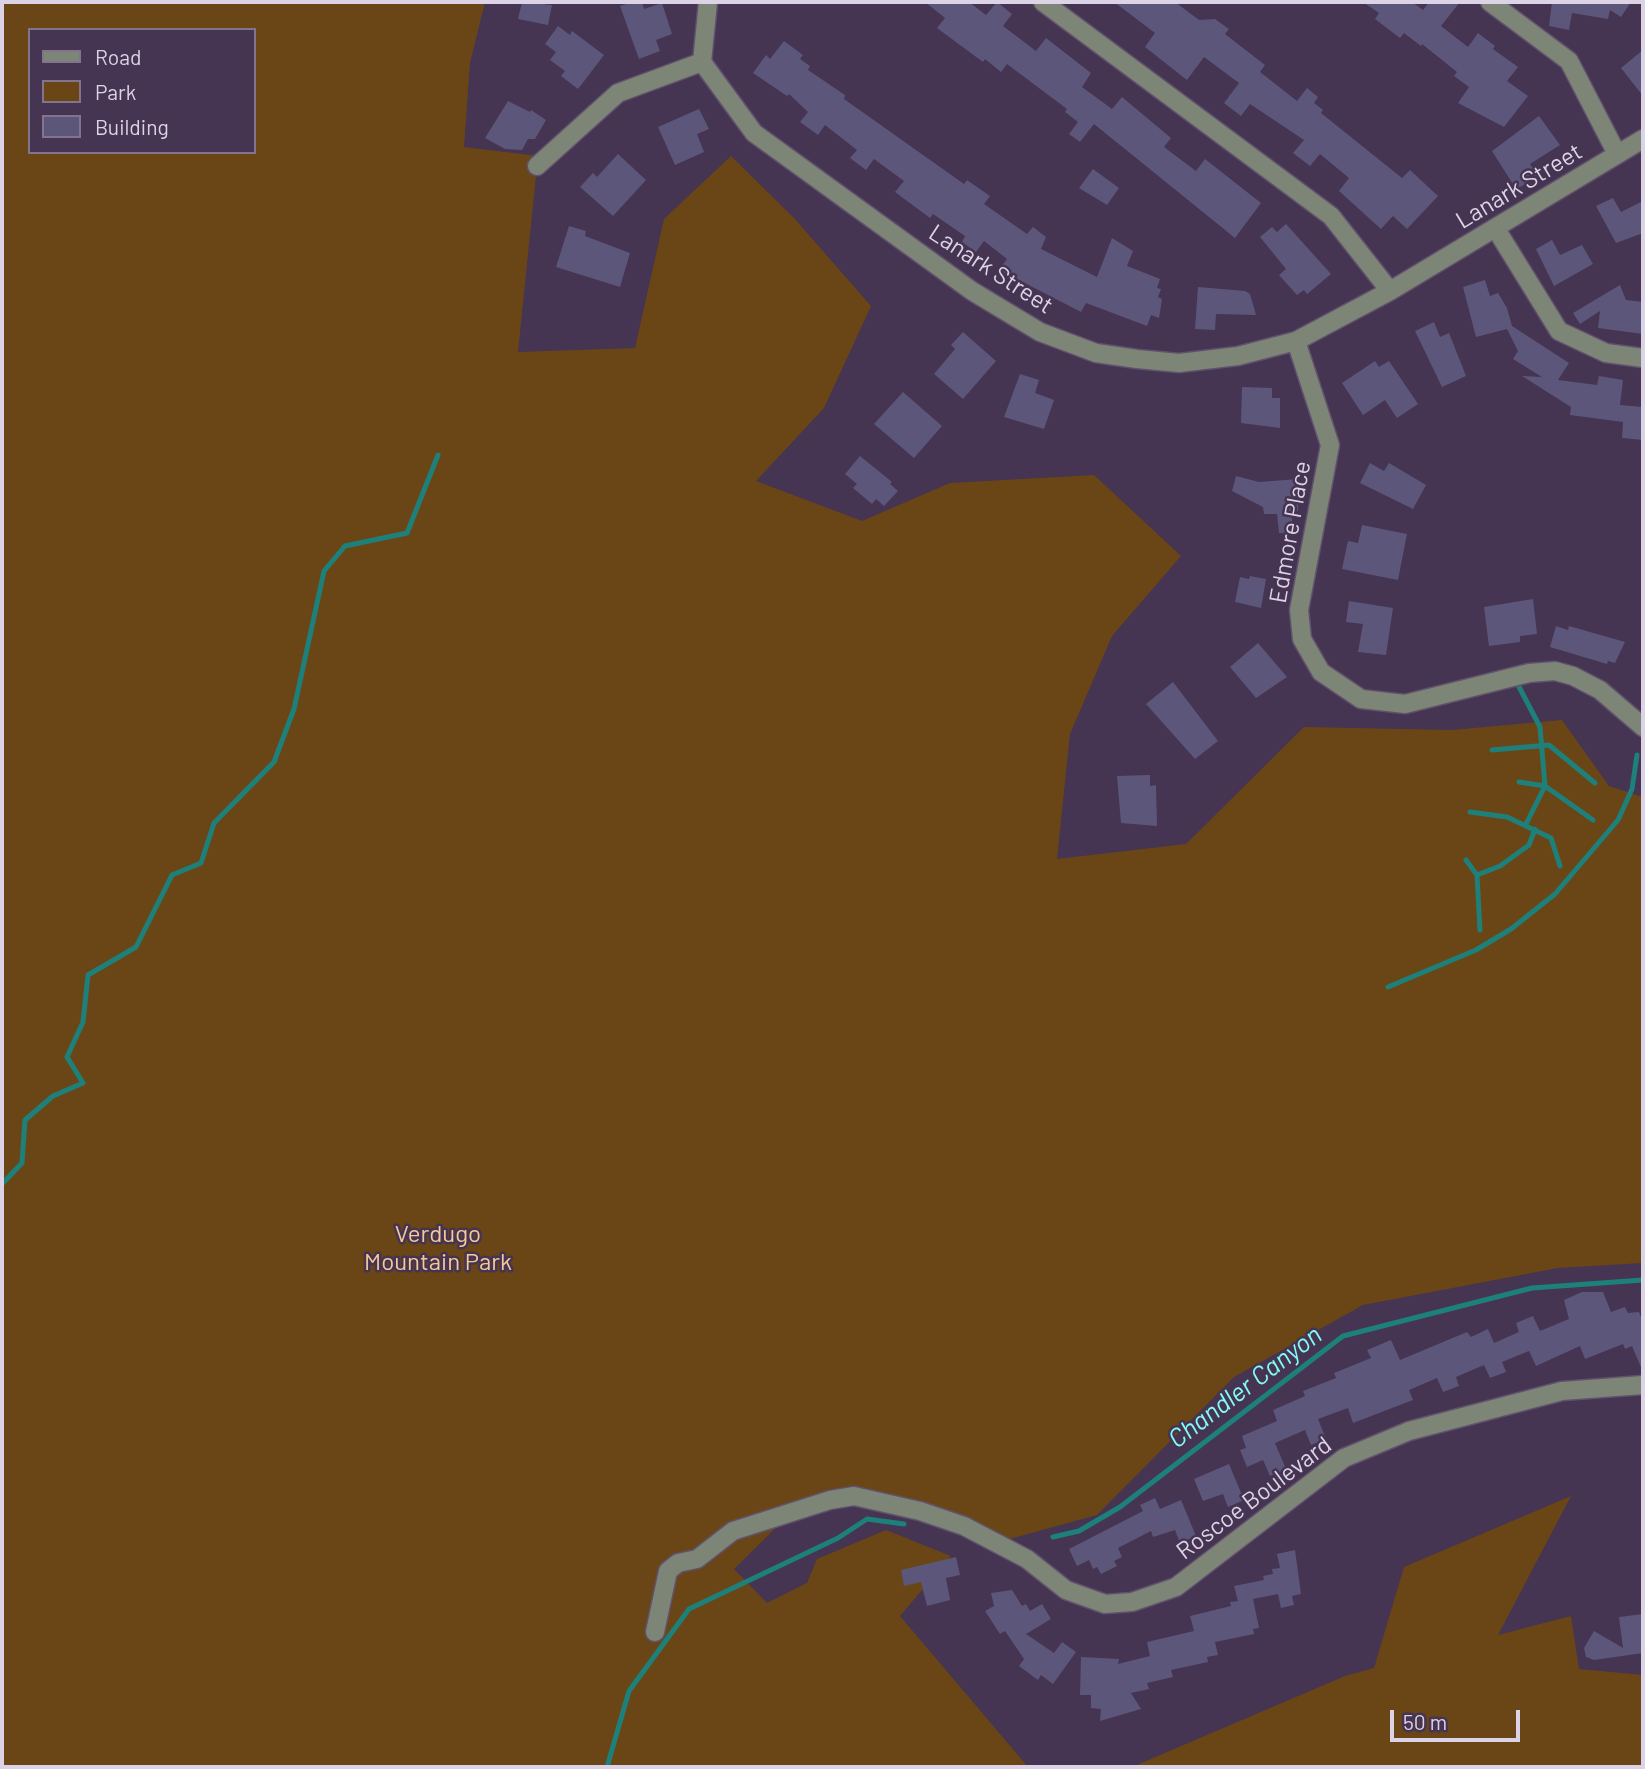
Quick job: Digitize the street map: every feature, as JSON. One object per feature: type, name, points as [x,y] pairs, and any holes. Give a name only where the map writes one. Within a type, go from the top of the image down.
[{"type":"street","points":[[537,166],[618,93],[702,62],[708,2]]},
{"type":"street","points":[[1043,2],[1331,216],[1390,291]]},
{"type":"street","points":[[1490,2],[1569,61],[1617,155]]},
{"type":"street","name":"Lanark Street","points":[[702,62],[754,133],[972,291],[1040,331],[1096,353],[1179,363],[1238,356],[1296,341],[1390,291],[1643,139]]},
{"type":"street","points":[[1496,229],[1559,331],[1606,354],[1643,358]]},
{"type":"street","name":"Edmore Place","points":[[1296,341],[1330,445],[1299,610],[1302,639],[1321,673],[1362,699],[1405,704],[1529,673],[1555,671],[1573,676],[1600,690],[1643,726]]},
{"type":"street","name":"Roscoe Boulevard","points":[[655,1632],[668,1571],[678,1563],[697,1559],[733,1531],[830,1500],[854,1496],[920,1510],[964,1526],[1027,1559],[1066,1590],[1105,1604],[1132,1602],[1176,1587],[1344,1458],[1409,1431],[1562,1391],[1643,1385]]},
{"type":"green space","name":"Verdugo Mountain Park","points":[[2,2],[485,2],[470,63],[464,147],[538,156],[518,352],[635,348],[664,219],[731,156],[794,218],[871,306],[824,408],[756,481],[862,521],[950,483],[1094,475],[1181,556],[1112,636],[1070,734],[1057,859],[1186,844],[1304,727],[1452,730],[1562,720],[1609,786],[1643,797],[1643,1263],[1558,1268],[1363,1305],[1234,1377],[1097,1515],[1006,1540],[882,1494],[795,1509],[734,1569],[767,1603],[807,1583],[817,1559],[886,1530],[951,1556],[900,1616],[1028,1767],[2,1767]]},
{"type":"green space","points":[[1571,1496],[1498,1635],[1571,1616],[1579,1669],[1643,1675],[1643,1767],[1132,1767],[1345,1676],[1374,1668],[1404,1567]]},
{"type":"building","points":[[522,2],[552,5],[548,25],[518,19]]},
{"type":"building","points":[[642,2],[644,9],[662,3],[672,34],[656,40],[660,51],[639,59],[620,6]]},
{"type":"building","points":[[925,2],[969,2],[986,15],[997,2],[1012,14],[1003,26],[1036,51],[1046,38],[1091,73],[1082,87],[1112,109],[1122,97],[1171,138],[1164,147],[1196,171],[1205,159],[1261,203],[1235,238],[1094,124],[1080,142],[1069,134],[1078,122],[1065,112],[1067,109],[1007,64],[1001,72],[937,28],[945,18]]},
{"type":"building","points":[[1114,2],[1175,2],[1199,20],[1215,19],[1229,29],[1225,34],[1265,65],[1260,72],[1297,101],[1307,88],[1318,97],[1314,103],[1323,110],[1321,113],[1402,178],[1410,170],[1438,196],[1407,229],[1393,216],[1381,229],[1339,191],[1349,178],[1320,154],[1310,166],[1293,153],[1304,140],[1250,104],[1241,116],[1224,103],[1239,83],[1204,57],[1187,80],[1145,47],[1155,33]]},
{"type":"building","points":[[1363,2],[1412,2],[1423,10],[1429,2],[1460,2],[1441,26],[1468,47],[1478,33],[1495,46],[1493,49],[1518,67],[1507,81],[1528,96],[1504,127],[1458,103],[1469,87],[1454,76],[1457,72],[1404,33],[1400,38],[1375,19],[1379,13]]},
{"type":"building","points":[[1552,2],[1631,2],[1621,17],[1610,10],[1608,19],[1572,13],[1569,30],[1549,26]]},
{"type":"building","points":[[558,26],[570,35],[572,31],[604,55],[578,89],[561,76],[565,71],[550,60],[556,52],[545,44]]},
{"type":"building","points":[[784,41],[803,55],[800,59],[810,66],[808,70],[845,95],[844,99],[964,184],[967,180],[990,196],[984,204],[1027,234],[1033,227],[1046,237],[1041,249],[1097,277],[1112,238],[1133,251],[1127,266],[1160,279],[1157,288],[1161,289],[1158,297],[1162,299],[1159,318],[1151,315],[1147,326],[1086,303],[1081,312],[1017,279],[1015,281],[999,269],[1007,259],[984,241],[976,252],[962,242],[965,236],[933,214],[930,218],[895,192],[904,181],[874,159],[866,170],[850,158],[857,150],[825,125],[818,135],[800,122],[808,112],[789,94],[787,96],[753,73],[766,55],[770,59]]},
{"type":"building","points":[[1643,50],[1643,96],[1621,68]]},
{"type":"building","points":[[508,101],[530,112],[531,110],[546,120],[535,139],[528,139],[522,150],[505,149],[485,138]]},
{"type":"building","points":[[699,109],[709,129],[697,134],[704,152],[675,165],[658,127]]},
{"type":"building","points":[[1539,116],[1560,145],[1530,164],[1539,177],[1516,189],[1492,151]]},
{"type":"building","points":[[618,154],[646,180],[613,216],[580,187],[593,173],[597,177]]},
{"type":"building","points":[[1093,169],[1119,188],[1107,205],[1079,188]]},
{"type":"building","points":[[1613,198],[1621,212],[1643,201],[1643,233],[1616,243],[1596,206]]},
{"type":"building","points":[[1286,224],[1331,274],[1307,294],[1304,290],[1297,295],[1279,275],[1286,269],[1260,237],[1272,227],[1277,232]]},
{"type":"building","points":[[569,226],[586,231],[585,236],[630,253],[620,287],[556,267]]},
{"type":"building","points":[[1552,240],[1560,255],[1582,245],[1593,264],[1554,286],[1536,249]]},
{"type":"building","points":[[1485,280],[1490,296],[1498,293],[1507,308],[1512,326],[1569,363],[1558,380],[1597,385],[1599,376],[1623,380],[1620,405],[1643,407],[1643,440],[1622,438],[1623,422],[1570,415],[1571,407],[1522,376],[1542,377],[1513,359],[1518,351],[1507,329],[1476,337],[1463,287]]},
{"type":"building","points":[[1620,285],[1626,300],[1643,302],[1643,334],[1598,328],[1600,311],[1580,324],[1573,313]]},
{"type":"building","points":[[1198,287],[1245,291],[1250,294],[1256,315],[1216,314],[1215,330],[1195,329]]},
{"type":"building","points":[[1434,322],[1440,337],[1449,333],[1466,376],[1442,387],[1415,331]]},
{"type":"building","points":[[963,332],[996,361],[963,399],[934,374],[955,349],[951,345]]},
{"type":"building","points":[[1375,361],[1379,367],[1389,361],[1418,404],[1397,418],[1385,400],[1363,415],[1342,383]]},
{"type":"building","points":[[1020,374],[1039,380],[1035,393],[1054,400],[1044,429],[1004,417]]},
{"type":"building","points":[[1242,387],[1272,388],[1272,398],[1280,398],[1280,428],[1241,423]]},
{"type":"building","points":[[903,392],[942,426],[914,458],[874,424]]},
{"type":"building","points":[[860,456],[892,482],[890,484],[898,491],[884,506],[876,499],[872,504],[853,488],[857,484],[845,474]]},
{"type":"building","points":[[1370,463],[1384,471],[1389,463],[1426,485],[1413,509],[1360,483]]},
{"type":"building","points":[[1236,476],[1259,482],[1299,479],[1298,511],[1291,513],[1294,533],[1279,533],[1277,514],[1264,514],[1263,507],[1232,491]]},
{"type":"building","points":[[1362,525],[1407,534],[1398,580],[1342,569],[1348,541],[1358,543]]},
{"type":"building","points":[[1250,576],[1266,579],[1261,608],[1235,602],[1240,577],[1249,579]]},
{"type":"building","points":[[1533,599],[1537,634],[1520,636],[1520,642],[1489,646],[1484,607]]},
{"type":"building","points":[[1349,601],[1393,608],[1386,655],[1358,652],[1363,624],[1346,622]]},
{"type":"building","points":[[1556,626],[1568,630],[1569,626],[1625,642],[1615,663],[1608,661],[1607,664],[1550,647]]},
{"type":"building","points":[[1258,643],[1287,677],[1256,698],[1230,667]]},
{"type":"building","points":[[1173,682],[1218,741],[1195,759],[1146,704]]},
{"type":"building","points":[[1150,775],[1150,786],[1156,785],[1157,826],[1121,823],[1117,776]]},
{"type":"building","points":[[1582,1292],[1603,1292],[1611,1312],[1625,1307],[1628,1313],[1639,1312],[1643,1322],[1643,1372],[1632,1346],[1625,1349],[1623,1344],[1585,1359],[1580,1346],[1536,1366],[1529,1351],[1502,1362],[1506,1372],[1490,1378],[1484,1365],[1456,1377],[1459,1386],[1443,1392],[1437,1378],[1409,1390],[1413,1400],[1353,1423],[1348,1408],[1318,1419],[1326,1439],[1311,1445],[1305,1430],[1275,1443],[1286,1469],[1270,1476],[1263,1460],[1247,1467],[1240,1450],[1246,1448],[1242,1436],[1277,1421],[1273,1410],[1305,1396],[1303,1391],[1336,1378],[1334,1373],[1371,1358],[1367,1350],[1391,1340],[1400,1360],[1467,1332],[1471,1337],[1488,1329],[1494,1343],[1519,1332],[1516,1323],[1533,1316],[1540,1331],[1569,1319],[1564,1300]]},
{"type":"building","points":[[1229,1464],[1244,1500],[1228,1507],[1223,1494],[1203,1501],[1194,1479]]},
{"type":"building","points":[[1155,1498],[1160,1509],[1181,1500],[1196,1536],[1180,1543],[1175,1530],[1153,1537],[1151,1531],[1118,1548],[1122,1557],[1114,1561],[1117,1566],[1101,1574],[1097,1567],[1093,1569],[1089,1560],[1077,1566],[1069,1549],[1143,1511],[1140,1505]]},
{"type":"building","points":[[1295,1550],[1301,1594],[1292,1596],[1294,1605],[1281,1608],[1278,1594],[1253,1599],[1259,1628],[1253,1629],[1254,1634],[1215,1642],[1218,1655],[1207,1657],[1208,1662],[1171,1670],[1173,1677],[1147,1683],[1149,1689],[1131,1693],[1141,1709],[1100,1721],[1101,1709],[1091,1708],[1091,1695],[1080,1695],[1081,1657],[1119,1659],[1118,1664],[1150,1656],[1147,1642],[1194,1631],[1190,1616],[1231,1606],[1230,1602],[1238,1601],[1234,1586],[1264,1580],[1263,1576],[1273,1574],[1272,1569],[1280,1568],[1277,1554]]},
{"type":"building","points":[[956,1557],[960,1575],[946,1578],[950,1600],[927,1606],[921,1582],[904,1586],[901,1570]]},
{"type":"building","points":[[1012,1590],[1022,1606],[1026,1604],[1030,1611],[1042,1604],[1051,1619],[1026,1634],[1054,1653],[1062,1642],[1076,1652],[1053,1684],[1041,1675],[1038,1680],[1019,1666],[1024,1659],[1005,1631],[1000,1634],[985,1611],[994,1606],[991,1593]]},
{"type":"building","points":[[1643,1614],[1643,1653],[1594,1660],[1586,1657],[1584,1648],[1594,1631],[1623,1648],[1619,1617]]},
{"type":"waterway","points":[[2,1184],[22,1163],[25,1120],[53,1096],[83,1083],[67,1057],[83,1022],[88,975],[136,947],[172,875],[201,863],[214,823],[274,762],[294,709],[324,571],[345,546],[407,533],[438,455]]},
{"type":"waterway","points":[[1516,681],[1540,727],[1545,786],[1526,824]]},
{"type":"waterway","points":[[1492,750],[1549,745],[1595,783]]},
{"type":"waterway","points":[[1388,987],[1476,950],[1511,929],[1555,894],[1618,820],[1632,789],[1637,755]]},
{"type":"waterway","points":[[1519,782],[1545,786],[1593,820]]},
{"type":"waterway","points":[[1470,812],[1507,817],[1551,838],[1560,866]]},
{"type":"waterway","points":[[1477,875],[1500,866],[1529,845],[1535,829]]},
{"type":"waterway","points":[[1466,860],[1477,875],[1480,930]]},
{"type":"waterway","name":"Chandler Canyon","points":[[1053,1537],[1079,1531],[1120,1507],[1343,1336],[1532,1288],[1643,1280]]},
{"type":"waterway","name":"Chandler Canyon","points":[[607,1767],[629,1691],[689,1609],[838,1538],[867,1519],[904,1524]]}]
